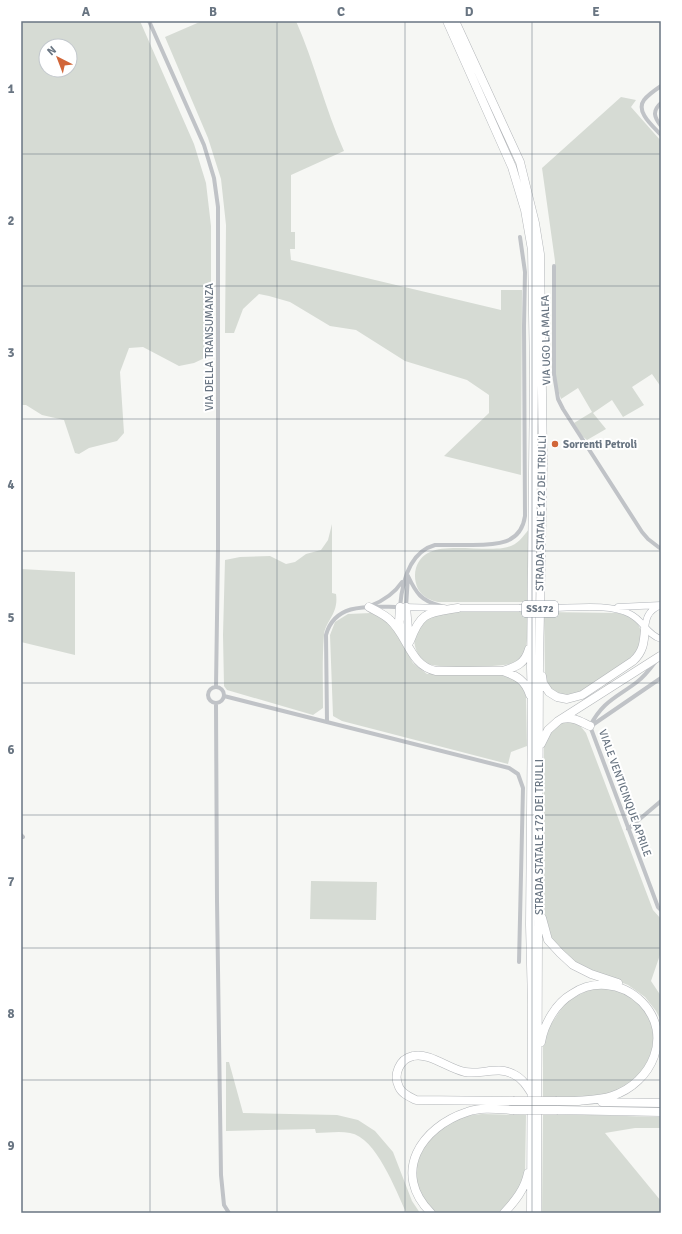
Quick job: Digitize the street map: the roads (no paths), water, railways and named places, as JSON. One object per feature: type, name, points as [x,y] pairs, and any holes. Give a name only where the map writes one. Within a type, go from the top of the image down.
[{"type":"highway","name":"STRADA STATALE 172 DEI TRULLI","points":[[447,21],[512,167],[525,210],[532,250],[534,376],[530,925],[532,1004],[531,1213]]},
{"type":"highway","name":"STRADA STATALE 172 DEI TRULLI","points":[[455,21],[520,162],[535,223],[540,254],[542,462],[539,662],[537,1213]]},
{"type":"highway","points":[[369,607],[390,620],[402,634],[418,662],[430,670],[502,671],[515,675],[521,679],[528,689],[532,704]]},
{"type":"highway","points":[[402,634],[399,622],[403,607]]},
{"type":"highway","points":[[403,607],[411,650]]},
{"type":"highway","points":[[410,641],[415,626],[426,614],[458,608]]},
{"type":"highway","points":[[539,662],[543,683],[548,692],[562,699],[575,698],[625,667],[639,656],[644,644],[645,629]]},
{"type":"highway","points":[[502,671],[516,666],[525,659],[528,654],[532,638]]},
{"type":"highway","points":[[539,752],[545,735],[552,725],[660,655]]},
{"type":"highway","points":[[558,721],[573,718],[590,726]]},
{"type":"highway","points":[[539,907],[548,940],[560,953],[573,965],[591,974],[626,986],[642,996],[653,1010],[661,1025]]},
{"type":"highway","points":[[538,1058],[541,1038],[548,1023],[562,1002],[576,991],[592,986],[610,986],[626,990],[639,999],[651,1015],[657,1034],[655,1052],[648,1071],[622,1092],[603,1098],[575,1101]]},
{"type":"highway","points":[[532,1095],[520,1078],[504,1071],[475,1073],[464,1072],[422,1055],[412,1056],[404,1060],[398,1068],[396,1078],[399,1089],[408,1097],[416,1100],[513,1105],[558,1110],[661,1112]]},
{"type":"highway","points":[[431,1213],[421,1203],[415,1188],[413,1170],[417,1152],[428,1135],[441,1124],[468,1112],[513,1105],[557,1101],[661,1103]]},
{"type":"highway","points":[[504,1213],[520,1193],[526,1182],[531,1152]]},
{"type":"street","name":"VIA DELLA TRANSUMANZA","points":[[149,21],[204,145],[214,178],[218,207],[218,549],[216,687]]},
{"type":"street","points":[[661,86],[642,102],[641,106],[645,116],[661,135]]},
{"type":"street","points":[[661,103],[655,110],[654,115],[655,119],[661,126]]},
{"type":"street","points":[[403,607],[401,590],[417,555],[435,545],[493,545],[503,543],[518,534],[524,523],[525,272],[520,237]]},
{"type":"street","name":"VIA UGO LA MALFA","points":[[554,266],[554,374],[558,399],[567,416],[642,532],[651,542],[661,548]]},
{"type":"street","points":[[369,607],[380,602],[393,593],[407,574]]},
{"type":"street","points":[[407,574],[416,592],[424,600],[449,608]]},
{"type":"street","points":[[327,722],[326,642],[328,628],[331,622],[344,612],[351,609],[369,607],[608,608],[661,605]]},
{"type":"street","points":[[645,629],[648,614],[654,608],[661,605]]},
{"type":"street","points":[[608,608],[631,614],[645,629],[656,638],[661,639]]},
{"type":"street","points":[[590,726],[600,710],[610,700],[644,676],[660,655]]},
{"type":"street","points":[[590,726],[661,678]]},
{"type":"street","points":[[216,687],[222,690],[224,696],[221,701],[216,703],[210,701],[208,695],[210,689],[216,687]]},
{"type":"street","points":[[224,696],[509,768],[518,774],[523,788],[519,962]]},
{"type":"street","points":[[216,703],[221,1175],[224,1205],[229,1213]]},
{"type":"street","name":"VIALE VENTICINQUE APRILE","points":[[590,726],[658,907],[661,910]]},
{"type":"street","points":[[628,829],[661,801]]},
{"type":"place","name":"Sorrenti Petroli","points":[[555,444]]}]
